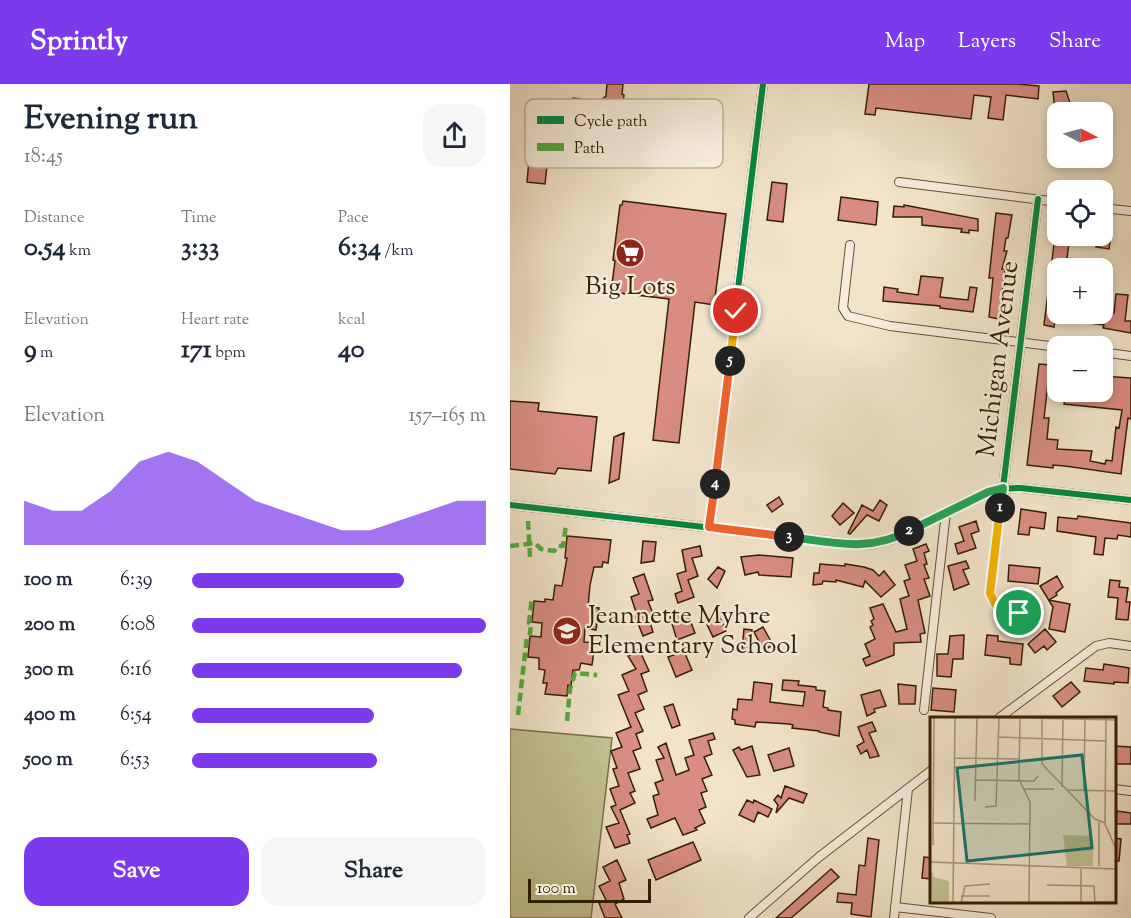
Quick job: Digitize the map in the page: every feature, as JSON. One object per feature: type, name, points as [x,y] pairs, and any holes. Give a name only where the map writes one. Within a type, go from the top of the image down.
[{"type":"street","points":[[709,527],[763,84]]},
{"type":"street","points":[[899,182],[1047,201]]},
{"type":"street","name":"Michigan Avenue","points":[[1019,613],[995,604],[990,593],[1038,200]]},
{"type":"street","points":[[1113,209],[1131,211]]},
{"type":"street","points":[[850,245],[843,308],[848,316],[890,326],[1047,345]]},
{"type":"street","points":[[1113,354],[1131,356]]},
{"type":"street","points":[[510,505],[868,545],[896,537],[988,492],[1003,488],[1131,500]]},
{"type":"street","points":[[924,710],[946,512]]},
{"type":"street","points":[[1000,717],[1096,646],[1109,643],[1131,646]]},
{"type":"street","points":[[749,918],[819,857],[930,772]]},
{"type":"street","points":[[894,918],[908,789]]},
{"type":"street","points":[[1116,789],[1131,790]]},
{"type":"street","points":[[895,907],[991,918]]},
{"type":"green space","points":[[510,729],[612,738],[591,918],[510,918]]},
{"type":"building","points":[[607,84],[623,84],[624,99],[602,99],[606,96]]},
{"type":"building","points":[[869,84],[1039,86],[1038,99],[1006,95],[1003,120],[988,118],[991,97],[974,95],[971,119],[876,108],[875,115],[865,114]]},
{"type":"building","points":[[1066,91],[1070,102],[1054,102],[1053,92]]},
{"type":"building","points":[[528,168],[547,168],[545,184],[527,182]]},
{"type":"building","points":[[772,182],[787,184],[783,222],[767,220]]},
{"type":"building","points":[[841,197],[878,202],[876,225],[838,220]]},
{"type":"building","points":[[623,201],[726,214],[714,305],[695,302],[679,443],[653,440],[669,299],[611,292],[620,205]]},
{"type":"building","points":[[904,205],[978,219],[978,231],[969,230],[969,233],[961,232],[962,229],[922,225],[922,217],[893,217],[894,206],[904,207]]},
{"type":"building","points":[[996,213],[1012,215],[1004,251],[1007,251],[1002,269],[1005,269],[999,319],[989,317],[993,278],[989,278]]},
{"type":"building","points":[[1054,246],[1069,246],[1067,258],[1052,258]]},
{"type":"building","points":[[1096,246],[1109,246],[1109,249]]},
{"type":"building","points":[[921,276],[943,278],[940,297],[968,300],[970,287],[977,288],[973,312],[940,308],[940,306],[883,301],[884,287],[898,289],[897,292],[918,295]]},
{"type":"building","points":[[1116,294],[1128,295],[1125,321],[1131,321],[1131,333],[1103,328],[1104,325],[1097,324],[1113,324]]},
{"type":"building","points":[[1047,301],[1047,324],[1054,324],[1054,327],[1044,325]]},
{"type":"building","points":[[1039,364],[1047,365],[1044,418],[1049,418],[1047,439],[1058,440],[1057,449],[1092,451],[1090,461],[1105,464],[1106,460],[1112,461],[1116,427],[1119,428],[1122,410],[1064,404],[1064,402],[1113,402],[1113,377],[1131,378],[1131,419],[1128,418],[1121,474],[1065,466],[1053,465],[1053,468],[1027,465]]},
{"type":"building","points":[[510,401],[539,403],[538,411],[597,417],[591,471],[558,468],[555,474],[510,469]]},
{"type":"building","points":[[624,433],[619,479],[609,483],[614,437]]},
{"type":"building","points":[[779,497],[783,504],[772,512],[767,505]]},
{"type":"building","points":[[880,500],[887,505],[879,521],[867,515],[850,534],[848,533],[862,505],[873,511]]},
{"type":"building","points":[[843,503],[854,513],[840,525],[832,516]]},
{"type":"building","points":[[1021,509],[1046,513],[1044,529],[1030,527],[1029,535],[1018,534]]},
{"type":"building","points":[[1078,516],[1131,523],[1131,537],[1118,535],[1117,539],[1105,538],[1103,555],[1094,554],[1096,537],[1057,531],[1058,517],[1077,519]]},
{"type":"building","points":[[976,521],[979,531],[971,534],[976,548],[958,554],[955,544],[964,541],[959,527]]},
{"type":"building","points":[[567,536],[611,540],[608,563],[603,562],[602,567],[594,567],[590,585],[588,607],[599,608],[596,630],[585,628],[584,642],[595,643],[592,665],[581,663],[579,670],[573,670],[567,696],[545,694],[547,683],[543,683],[545,670],[539,669],[539,658],[528,657],[530,636],[541,637],[542,623],[532,622],[534,601],[553,600],[555,585],[562,586],[567,558],[565,558]]},
{"type":"building","points":[[643,541],[656,542],[654,561],[641,563]]},
{"type":"building","points":[[926,544],[929,551],[924,553],[927,564],[924,565],[929,578],[924,579],[930,596],[918,600],[925,633],[920,634],[921,642],[894,643],[894,655],[866,666],[863,659],[870,656],[865,644],[875,639],[870,627],[874,619],[870,608],[883,604],[896,632],[907,629],[900,599],[909,596],[904,581],[910,579],[905,565],[917,561],[913,549]]},
{"type":"building","points":[[700,546],[702,556],[692,558],[698,576],[688,580],[694,597],[678,603],[675,594],[682,591],[677,574],[686,571],[682,550]]},
{"type":"building","points":[[759,555],[793,558],[791,577],[759,575],[758,572],[745,575],[741,557]]},
{"type":"building","points":[[966,561],[969,568],[963,570],[969,584],[954,590],[948,566]]},
{"type":"building","points":[[820,564],[864,567],[873,570],[879,576],[884,571],[895,585],[881,597],[865,581],[863,587],[836,580],[836,582],[823,581],[822,584],[813,585],[814,573],[819,573]]},
{"type":"building","points":[[1009,565],[1040,568],[1038,584],[1008,581]]},
{"type":"building","points":[[718,567],[725,571],[717,588],[708,579]]},
{"type":"building","points":[[644,574],[653,600],[648,601],[653,614],[648,616],[653,632],[643,636],[631,597],[639,594],[633,578]]},
{"type":"building","points":[[1057,576],[1063,587],[1049,600],[1070,604],[1065,632],[1049,629],[1053,607],[1040,586]]},
{"type":"building","points":[[1110,580],[1120,581],[1119,587],[1128,588],[1126,602],[1130,602],[1128,620],[1116,619],[1118,598],[1108,597]]},
{"type":"building","points":[[717,611],[726,631],[713,637],[704,618]]},
{"type":"building","points":[[687,612],[695,633],[677,640],[670,617]]},
{"type":"building","points":[[763,627],[773,645],[766,649],[765,645],[762,647],[754,632]]},
{"type":"building","points":[[744,629],[752,630],[749,651],[742,650]]},
{"type":"building","points":[[1045,629],[1056,642],[1047,650],[1044,646],[1035,653],[1028,644]]},
{"type":"building","points":[[964,635],[963,659],[953,659],[951,677],[937,676],[937,654],[948,654],[950,636]]},
{"type":"building","points":[[987,635],[998,636],[998,641],[1023,644],[1021,665],[1010,664],[1010,658],[985,655]]},
{"type":"building","points":[[639,649],[649,671],[641,674],[647,691],[638,695],[644,709],[635,713],[643,731],[636,734],[641,748],[633,751],[640,769],[628,773],[635,791],[630,793],[635,803],[620,810],[630,834],[627,835],[630,843],[615,848],[606,827],[619,823],[611,807],[616,805],[610,789],[619,786],[613,769],[617,768],[611,751],[622,747],[616,733],[631,727],[618,695],[629,691],[622,675],[636,669],[628,656]]},
{"type":"building","points":[[684,651],[692,670],[676,677],[668,657]]},
{"type":"building","points":[[1104,664],[1129,668],[1128,683],[1084,681],[1086,668],[1103,670]]},
{"type":"building","points":[[783,680],[799,681],[798,685],[816,687],[816,690],[825,691],[823,707],[841,712],[839,736],[792,728],[793,725],[789,724],[756,722],[755,727],[735,724],[735,720],[732,719],[733,709],[737,710],[738,699],[752,700],[754,682],[772,684],[770,702],[803,706],[805,692],[782,690]]},
{"type":"building","points":[[1071,682],[1080,692],[1062,707],[1053,696]]},
{"type":"building","points":[[898,684],[916,686],[915,704],[899,704]]},
{"type":"building","points":[[933,688],[956,690],[954,712],[931,710]]},
{"type":"building","points":[[880,690],[886,706],[874,709],[875,712],[867,716],[861,695]]},
{"type":"building","points":[[673,704],[680,725],[672,728],[664,707]]},
{"type":"building","points":[[872,722],[876,731],[869,733],[879,756],[870,758],[867,750],[861,754],[857,746],[864,742],[858,727]]},
{"type":"building","points":[[713,733],[715,739],[708,741],[712,754],[704,757],[712,775],[702,779],[707,791],[701,793],[706,807],[699,810],[705,823],[695,828],[697,830],[683,835],[675,818],[651,828],[647,819],[658,815],[653,796],[659,794],[655,783],[663,780],[656,760],[664,758],[658,747],[666,743],[676,775],[689,770],[685,758],[694,755],[689,740]]},
{"type":"building","points":[[752,746],[760,775],[747,777],[733,750]]},
{"type":"building","points":[[1116,746],[1131,747],[1131,764],[1116,764]]},
{"type":"building","points":[[789,748],[794,766],[774,771],[768,755]]},
{"type":"building","points":[[785,786],[807,794],[803,803],[789,798],[776,813],[778,805],[774,800],[778,795],[781,798]]},
{"type":"building","points":[[747,800],[753,803],[754,800],[772,809],[768,817],[758,812],[754,822],[739,815]]},
{"type":"building","points":[[1117,811],[1131,813],[1131,824],[1116,824]]},
{"type":"building","points":[[868,838],[879,840],[871,917],[851,914],[852,903],[837,902],[838,893],[856,895],[859,865],[865,866]]},
{"type":"building","points":[[1116,838],[1121,839],[1119,861],[1116,861]]},
{"type":"building","points":[[693,842],[701,860],[656,880],[648,860]]},
{"type":"building","points":[[924,857],[930,858],[930,879],[922,878]]},
{"type":"building","points":[[617,860],[626,880],[619,883],[624,899],[615,904],[622,918],[605,918],[599,903],[606,900],[599,886],[610,881],[603,867]]},
{"type":"building","points":[[831,869],[839,877],[791,918],[776,918]]},
{"type":"marked path","points":[[528,521],[530,557]]},
{"type":"marked path","points":[[510,546],[535,543],[541,549],[554,551],[558,546],[563,546],[566,525]]},
{"type":"marked path","points":[[518,715],[527,636],[530,634],[532,597]]},
{"type":"marked path","points":[[567,721],[570,689],[575,673],[597,675]]},
{"type":"cycle path","points":[[709,527],[763,84]]},
{"type":"cycle path","points":[[1019,613],[998,606],[993,599],[991,587],[1038,199]]},
{"type":"cycle path","points":[[510,505],[863,545],[883,542],[902,535],[960,504],[1000,490],[1021,488],[1131,500]]},
{"type":"place","name":"Big Lots","points":[[630,253]]},
{"type":"place","name":"Jeannette Myhre Elementary School","points":[[567,631]]},
{"type":"route","points":[[736,311],[709,527],[846,544],[873,544],[896,537],[988,492],[1003,488],[990,593],[995,604],[1000,608],[1019,613]]}]
